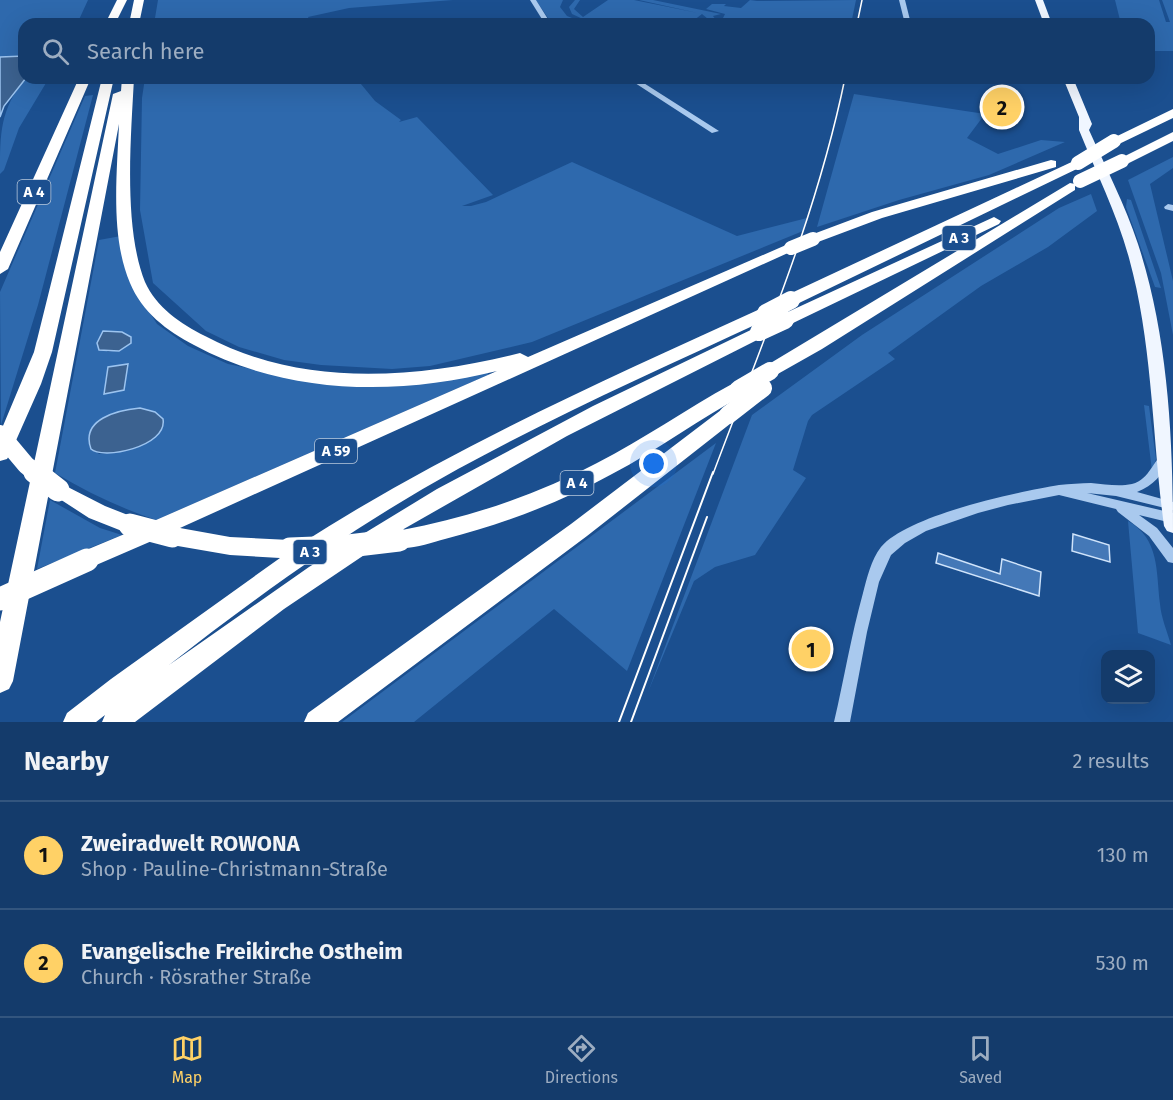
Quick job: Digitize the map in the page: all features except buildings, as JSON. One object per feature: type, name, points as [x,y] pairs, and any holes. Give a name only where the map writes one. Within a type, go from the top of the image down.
[{"type":"highway","points":[[113,18],[123,0]]},
{"type":"highway","points":[[120,18],[123,0]]},
{"type":"highway","points":[[135,18],[139,0]]},
{"type":"highway","name":"A 4","points":[[0,269],[82,84]]},
{"type":"highway","points":[[0,454],[32,384],[43,352],[107,84]]},
{"type":"highway","points":[[0,681],[122,84]]},
{"type":"highway","points":[[128,84],[126,178],[132,267],[147,298],[159,313],[195,340],[227,355],[274,369],[339,379],[374,380],[444,375],[478,369],[585,339],[791,248],[877,215],[1076,158]]},
{"type":"highway","name":"A 3","points":[[76,722],[214,618],[390,500],[449,465],[561,408],[766,313],[1173,112]]},
{"type":"highway","name":"A 3","points":[[115,722],[264,610],[387,529],[542,440],[785,320],[1173,136]]},
{"type":"highway","points":[[317,722],[579,530],[728,415],[766,379],[816,345],[1075,184]]},
{"type":"highway","name":"A 59","points":[[0,599],[585,339]]},
{"type":"highway","name":"A 4","points":[[0,434],[26,465],[58,490],[97,512],[130,525],[172,536],[230,546],[290,549],[340,547],[399,540],[475,523],[556,493],[632,454],[738,389],[766,379]]},
{"type":"main road","points":[[1039,0],[1046,18]]},
{"type":"main road","points":[[1070,84],[1115,189],[1122,220],[1136,259],[1145,300],[1169,462],[1172,515]]},
{"type":"street","points":[[533,0],[544,18]]},
{"type":"street","points":[[902,0],[906,18]]},
{"type":"street","points":[[643,84],[715,131]]},
{"type":"street","points":[[842,722],[874,576],[886,551],[911,531],[945,517],[1036,494],[1081,488],[1110,490],[1146,484],[1156,477],[1169,462]]},
{"type":"street","points":[[1110,490],[1172,515]]},
{"type":"street","points":[[1060,491],[1172,515]]},
{"type":"street","points":[[1114,504],[1154,532],[1173,558]]},
{"type":"shaded area","points":[[0,0],[88,0],[80,18],[18,18],[18,56],[0,57]]},
{"type":"shaded area","points":[[158,0],[453,0],[349,8],[308,18],[155,18]]},
{"type":"shaded area","points":[[536,0],[563,0],[560,7],[567,16],[572,18],[548,18]]},
{"type":"shaded area","points":[[575,0],[580,0],[574,9],[583,17],[608,0],[634,0],[698,13],[639,0],[653,0],[721,14],[713,16],[714,18],[707,18],[702,14],[697,18],[581,18],[572,14],[569,7]]},
{"type":"shaded area","points":[[750,0],[856,0],[852,18],[723,18],[725,14],[706,9],[712,4],[726,4],[724,6],[741,8]]},
{"type":"shaded area","points":[[1115,0],[1159,0],[1166,22],[1170,22],[1162,0],[1173,0],[1173,51],[1155,51],[1155,18],[1120,18]]},
{"type":"shaded area","points":[[18,56],[18,84],[21,84],[4,106],[0,117],[0,57]]},
{"type":"shaded area","points":[[21,84],[45,84],[19,128],[4,170],[0,174],[3,122]]},
{"type":"shaded area","points":[[144,84],[361,84],[375,101],[401,120],[399,122],[417,117],[493,195],[462,206],[486,202],[572,162],[737,236],[807,218],[803,231],[532,342],[430,366],[392,369],[321,365],[284,360],[239,347],[206,331],[153,283],[140,210]]},
{"type":"shaded area","points":[[854,94],[985,114],[967,138],[998,154],[1041,140],[1065,142],[989,175],[899,200],[817,227]]},
{"type":"shaded area","points":[[93,95],[38,305],[1,425],[0,292],[85,96]]},
{"type":"shaded area","points":[[1173,157],[1173,168],[1150,184],[1173,281],[1173,335],[1161,273],[1128,180]]},
{"type":"shaded area","points":[[1091,194],[1097,211],[1048,247],[981,286],[888,353],[895,359],[812,415],[808,421],[793,470],[806,478],[755,555],[715,567],[694,581],[648,692],[752,415],[862,335],[1059,208]]},
{"type":"shaded area","points":[[1127,199],[1131,200],[1161,288],[1155,287],[1126,207]]},
{"type":"shaded area","points":[[121,236],[141,299],[157,324],[188,346],[228,364],[321,383],[488,371],[488,375],[156,520],[104,499],[55,473],[99,240]],"holes":[[[103,331],[126,333],[125,348],[108,352],[97,343]],[[140,408],[155,412],[164,423],[161,431],[155,437],[127,450],[107,453],[99,454],[89,446],[94,425]]]},
{"type":"shaded area","points":[[103,331],[122,332],[131,337],[131,343],[119,351],[99,350],[97,343]]},
{"type":"shaded area","points":[[128,364],[124,390],[104,394],[108,367]]},
{"type":"shaded area","points":[[1144,405],[1149,406],[1156,459],[1152,471]]},
{"type":"shaded area","points":[[140,408],[155,412],[163,419],[162,429],[155,437],[145,444],[120,452],[97,452],[91,449],[89,439],[96,423],[112,414]]},
{"type":"shaded area","points":[[716,443],[627,671],[554,609],[414,722],[342,722]]},
{"type":"shaded area","points":[[50,500],[100,528],[122,535],[37,569]]},
{"type":"shaded area","points":[[1128,521],[1146,537],[1151,547],[1157,568],[1162,614],[1171,645],[1138,633]]},
{"type":"tram line","points":[[858,18],[862,0]]},
{"type":"tram line","points":[[713,474],[804,229],[844,84]]},
{"type":"tram line","points":[[619,722],[713,472]]},
{"type":"tram line","points":[[631,722],[707,517]]},
{"type":"place","name":"Evangelische Freikirche Ostheim","points":[[1002,107]]},
{"type":"place","name":"Zweiradwelt ROWONA","points":[[811,649]]}]
